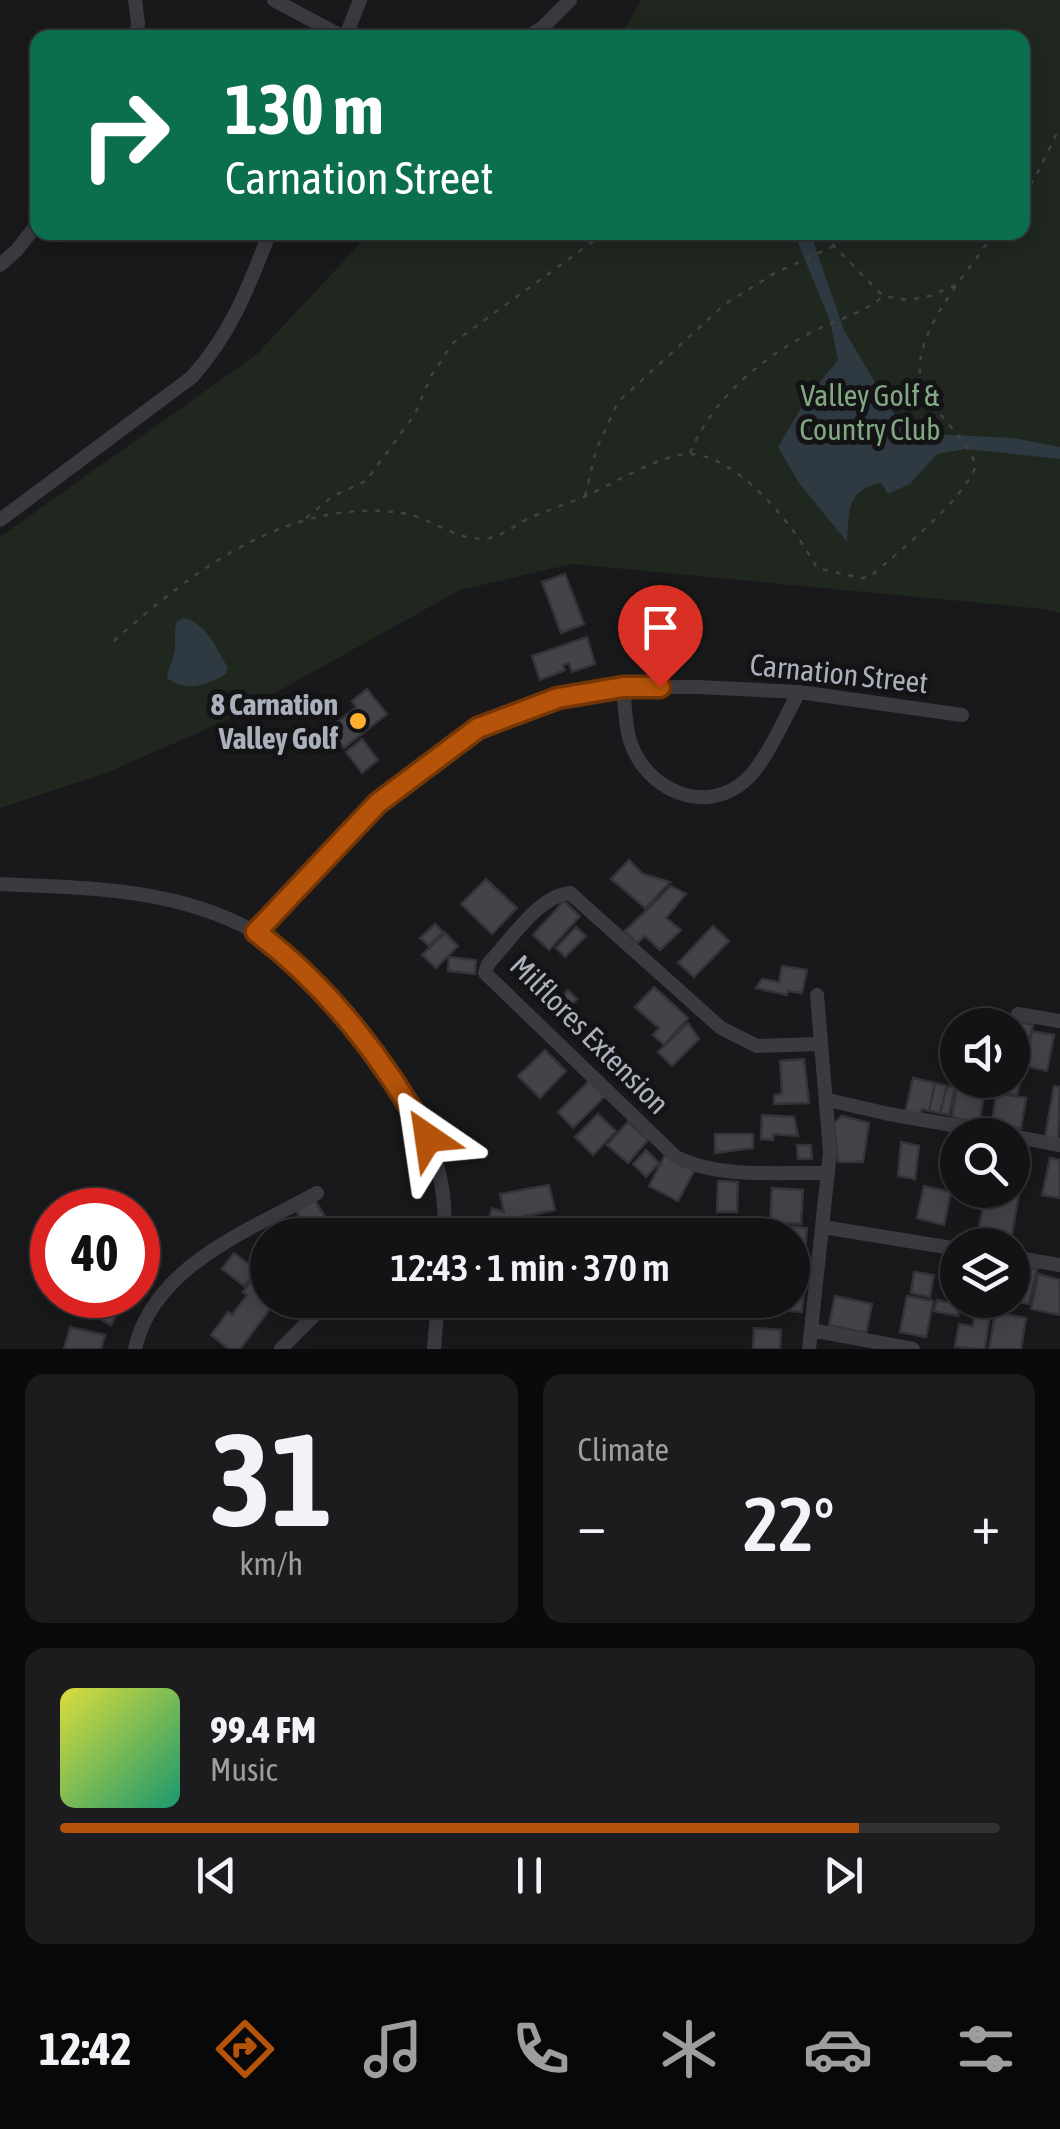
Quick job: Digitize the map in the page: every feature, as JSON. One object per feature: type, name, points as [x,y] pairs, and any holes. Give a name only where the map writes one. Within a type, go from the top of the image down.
[{"type":"street","points":[[135,0],[137,30]]},
{"type":"street","points":[[274,0],[331,30]]},
{"type":"street","points":[[349,30],[360,0]]},
{"type":"street","points":[[539,30],[570,0]]},
{"type":"street","points":[[0,266],[30,234]]},
{"type":"street","points":[[0,520],[192,377],[217,350],[238,312],[267,240]]},
{"type":"street","points":[[623,687],[630,743],[653,778],[679,795],[709,798],[736,789],[752,775],[799,692]]},
{"type":"street","name":"Carnation Street","points":[[256,932],[378,803],[478,728],[558,698],[623,687],[799,692],[962,715]]},
{"type":"street","points":[[0,884],[112,890],[160,897],[256,932],[287,956],[344,1016],[418,1120],[428,1138],[442,1189],[443,1218]]},
{"type":"street","name":"Milflores Extension","points":[[820,1044],[756,1046],[738,1039],[570,893],[556,895],[533,915],[485,972],[676,1157],[696,1167],[715,1170],[828,1173]]},
{"type":"street","points":[[809,1349],[828,1173],[828,1100],[818,995]]},
{"type":"street","points":[[1030,1016],[1060,1022]]},
{"type":"street","points":[[828,1100],[940,1123]]},
{"type":"street","points":[[1030,1139],[1060,1145]]},
{"type":"street","points":[[135,1349],[150,1310],[192,1266],[317,1193]]},
{"type":"street","points":[[823,1227],[940,1245]]},
{"type":"street","points":[[1030,1261],[1060,1265]]},
{"type":"street","points":[[281,1349],[311,1318]]},
{"type":"street","points":[[434,1349],[437,1318]]},
{"type":"street","points":[[812,1330],[913,1349]]},
{"type":"path","points":[[1030,185],[1060,126]]},
{"type":"path","points":[[304,519],[333,496],[366,481],[415,414],[431,376],[453,342],[595,240]]},
{"type":"path","points":[[831,240],[882,296],[908,300],[959,284]]},
{"type":"path","points":[[114,641],[161,599],[208,567],[246,544],[304,519],[358,510],[407,513],[460,536],[490,538],[648,466],[690,454],[724,463],[794,530],[816,568],[870,577],[964,488],[976,466],[921,386],[920,361],[935,320],[989,240]]},
{"type":"path","points":[[585,496],[596,450],[618,402],[725,304],[797,262],[834,246]]},
{"type":"path","points":[[690,454],[700,430],[746,375],[776,351],[851,316],[882,296]]},
{"type":"green space","name":"Valley Golf & Country Club","points":[[641,0],[1060,0],[1060,613],[572,564],[460,590],[225,721],[106,773],[0,808],[0,537],[257,354],[363,240],[1030,240],[1030,30],[624,30]]},
{"type":"shaded area","points":[[797,240],[813,240],[844,330],[900,424],[929,434],[1014,438],[1060,447],[1060,459],[966,449],[937,454],[910,484],[888,494],[881,483],[861,491],[852,504],[847,542],[799,483],[778,447],[807,398],[838,360],[830,321]]},
{"type":"shaded area","points":[[184,618],[200,626],[210,638],[228,668],[226,674],[196,686],[167,678],[175,650],[177,621]]},
{"type":"building","points":[[565,574],[584,624],[561,633],[542,582]]},
{"type":"building","points":[[587,637],[595,664],[572,672],[569,663],[563,665],[565,670],[540,680],[532,656]]},
{"type":"building","name":"8 Carnation Valley Golf","points":[[367,689],[387,714],[344,748],[329,729],[356,707],[352,701]]},
{"type":"building","points":[[362,739],[378,760],[362,773],[346,752]]},
{"type":"building","points":[[629,860],[643,874],[670,882],[645,908],[611,879]]},
{"type":"building","points":[[486,879],[517,908],[492,934],[461,904]]},
{"type":"building","points":[[671,886],[686,894],[666,918],[681,930],[660,950],[645,936],[637,943],[625,931]]},
{"type":"building","points":[[564,901],[580,916],[549,950],[533,935]]},
{"type":"building","points":[[435,924],[443,932],[429,946],[420,938]]},
{"type":"building","points":[[713,926],[729,941],[694,977],[678,963]]},
{"type":"building","points":[[576,927],[586,936],[565,957],[556,948]]},
{"type":"building","points":[[445,933],[458,946],[436,968],[422,955]]},
{"type":"building","points":[[449,957],[476,960],[475,974],[448,971]]},
{"type":"building","points":[[782,966],[807,970],[802,993],[788,991],[787,995],[756,988],[762,979],[779,982]]},
{"type":"building","points":[[654,987],[688,1018],[664,1045],[653,1035],[659,1028],[635,1007]]},
{"type":"building","points":[[568,990],[577,999],[557,1020],[548,1011]]},
{"type":"building","points":[[688,1023],[699,1039],[672,1066],[658,1052]]},
{"type":"building","points":[[1032,1031],[1054,1035],[1047,1071],[1030,1067]]},
{"type":"building","points":[[545,1050],[566,1071],[540,1098],[518,1076]]},
{"type":"building","points":[[804,1059],[809,1103],[774,1104],[774,1095],[782,1094],[780,1061]]},
{"type":"building","points":[[913,1078],[935,1083],[929,1111],[922,1109],[920,1117],[905,1113]]},
{"type":"building","points":[[589,1081],[605,1096],[573,1128],[558,1112]]},
{"type":"building","points":[[935,1083],[940,1084],[940,1098],[944,1098],[940,1113],[929,1111]]},
{"type":"building","points":[[1054,1086],[1060,1087],[1058,1140],[1045,1137]]},
{"type":"building","points":[[944,1098],[953,1098],[949,1115],[940,1113]]},
{"type":"building","points":[[955,1098],[984,1098],[980,1118],[952,1117]]},
{"type":"building","points":[[995,1098],[1026,1098],[1023,1118],[993,1118]]},
{"type":"building","points":[[598,1114],[616,1131],[593,1155],[575,1137]]},
{"type":"building","points":[[762,1115],[794,1117],[798,1136],[773,1134],[773,1140],[761,1139]]},
{"type":"building","points":[[842,1116],[869,1123],[863,1162],[838,1162],[834,1123]]},
{"type":"building","points":[[628,1122],[648,1140],[628,1163],[607,1145]]},
{"type":"building","points":[[715,1134],[753,1134],[753,1148],[715,1153]]},
{"type":"building","points":[[901,1142],[919,1146],[915,1179],[898,1176]]},
{"type":"building","points":[[797,1145],[811,1145],[812,1159],[798,1159]]},
{"type":"building","points":[[646,1150],[659,1163],[646,1177],[633,1164]]},
{"type":"building","points":[[665,1155],[694,1171],[678,1201],[649,1186]]},
{"type":"building","points":[[1050,1158],[1060,1160],[1060,1198],[1042,1195]]},
{"type":"building","points":[[718,1181],[738,1182],[737,1212],[717,1212]]},
{"type":"building","points":[[549,1185],[555,1210],[522,1217],[526,1218],[489,1218],[492,1208],[504,1212],[500,1194]]},
{"type":"building","points":[[924,1186],[940,1190],[940,1208],[948,1208],[944,1225],[917,1218]]},
{"type":"building","points":[[772,1188],[803,1190],[801,1218],[770,1218]]},
{"type":"building","points":[[314,1199],[326,1218],[300,1218],[296,1211]]},
{"type":"building","points":[[983,1208],[1017,1208],[1013,1228],[979,1228]]},
{"type":"building","points":[[234,1253],[250,1265],[250,1279],[244,1286],[222,1269]]},
{"type":"building","points":[[1030,1268],[1037,1269],[1030,1300]]},
{"type":"building","points":[[914,1272],[934,1275],[930,1297],[911,1293]]},
{"type":"building","points":[[1038,1274],[1060,1280],[1060,1315],[1031,1309]]},
{"type":"building","points":[[250,1282],[250,1318],[263,1318],[240,1349],[229,1349],[211,1335],[247,1295],[243,1292]]},
{"type":"building","points":[[835,1296],[872,1304],[866,1333],[829,1325]]},
{"type":"building","points":[[907,1296],[933,1301],[926,1337],[900,1332]]},
{"type":"building","points":[[974,1318],[989,1318],[985,1349],[955,1347],[959,1324],[973,1326]]},
{"type":"building","points":[[994,1318],[1026,1318],[1021,1349],[989,1349]]},
{"type":"building","points":[[70,1327],[105,1335],[101,1349],[64,1349]]},
{"type":"building","points":[[754,1328],[781,1330],[780,1349],[753,1349]]},
{"type":"place","name":"8 Carnation Valley Golf","points":[[358,721]]},
{"type":"route","points":[[428,1138],[344,1016],[287,956],[256,932],[378,803],[478,728],[558,698],[623,687],[660,687]]}]
